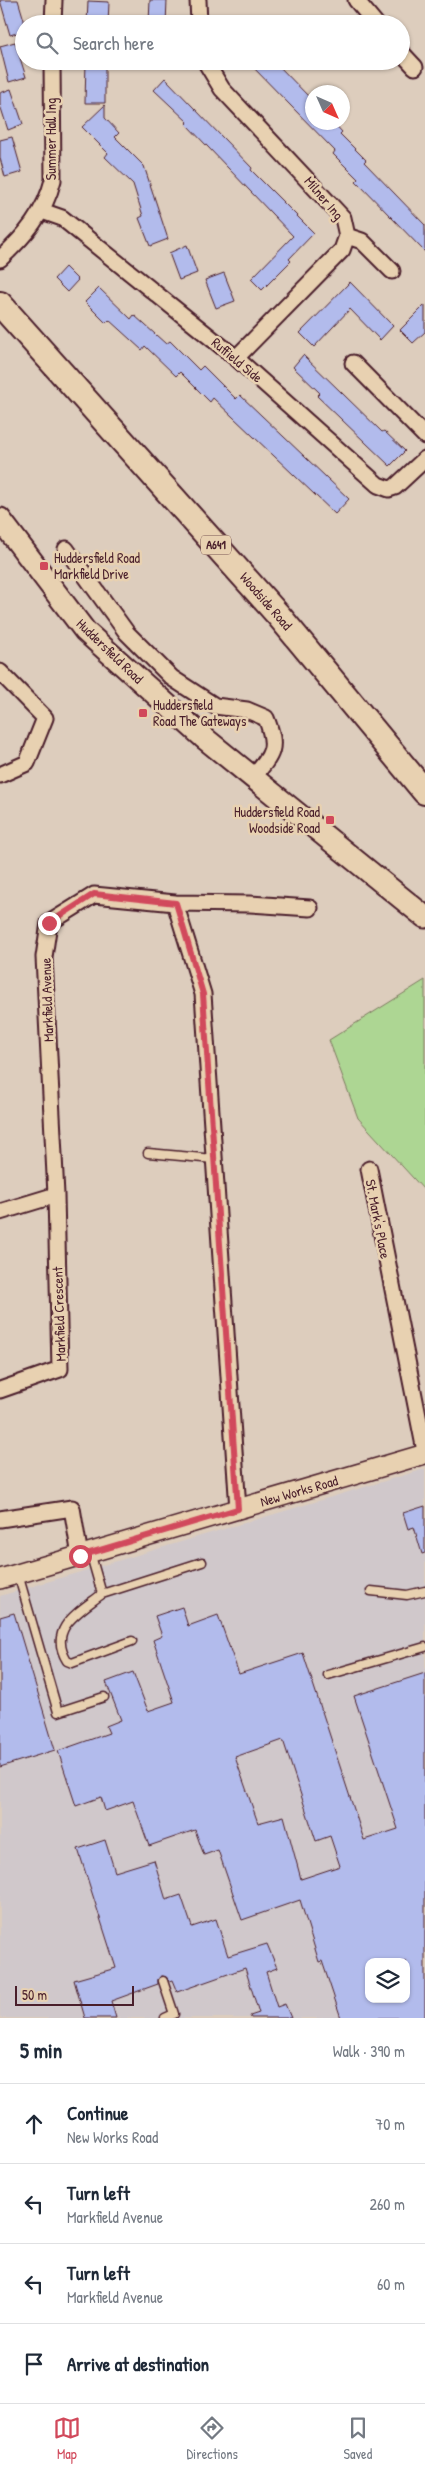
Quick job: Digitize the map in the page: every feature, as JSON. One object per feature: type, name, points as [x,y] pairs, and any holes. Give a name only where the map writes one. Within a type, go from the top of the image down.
[{"type":"main road","name":"Woodside Road","points":[[0,304],[280,616],[425,792]]},
{"type":"main road","name":"Huddersfield Road","points":[[1,522],[86,631],[203,737],[425,917]]},
{"type":"street","points":[[53,15],[54,0]]},
{"type":"street","points":[[198,0],[199,15]]},
{"type":"street","points":[[356,0],[368,15]]},
{"type":"street","points":[[410,62],[415,67]]},
{"type":"street","name":"Summer Hall Ing","points":[[0,258],[20,240],[42,211],[53,180],[52,70]]},
{"type":"street","name":"Milner Ing","points":[[210,70],[222,90],[343,218],[347,236],[342,250],[236,358]]},
{"type":"street","name":"Ruffield Side","points":[[42,211],[62,218],[236,358],[378,485],[384,488],[402,484],[425,459]]},
{"type":"street","points":[[347,236],[362,241],[392,271]]},
{"type":"street","points":[[353,363],[425,436]]},
{"type":"street","points":[[66,549],[126,633],[172,678],[215,706],[247,710],[266,718],[274,739],[271,756],[253,777]]},
{"type":"street","points":[[0,672],[45,718],[27,763],[0,775]]},
{"type":"street","name":"Markfield Avenue","points":[[56,1195],[44,957],[49,923],[94,894],[176,903],[250,904],[310,908]]},
{"type":"street","points":[[176,903],[203,994],[238,1509]]},
{"type":"street","name":"St. Mark's Place","points":[[369,1169],[387,1269],[419,1391],[425,1452]]},
{"type":"street","points":[[0,1212],[56,1195]]},
{"type":"street","name":"Markfield Crescent","points":[[0,1390],[60,1369],[56,1195]]},
{"type":"street","name":"New Works Road","points":[[0,1579],[425,1452]]},
{"type":"street","points":[[0,1519],[72,1508],[85,1554]]},
{"type":"lane","points":[[148,1153],[214,1159]]},
{"type":"lane","points":[[85,1554],[102,1594]]},
{"type":"lane","points":[[132,1641],[72,1663],[67,1661],[59,1640],[64,1628],[78,1612],[102,1594],[202,1562]]},
{"type":"lane","points":[[18,1574],[58,1712],[104,1697]]},
{"type":"lane","points":[[371,1590],[407,1594],[425,1591]]},
{"type":"lane","points":[[328,1675],[425,1647]]},
{"type":"lane","points":[[163,1982],[174,2014],[165,2018]]},
{"type":"shaded area","points":[[425,1469],[425,2018],[0,2018],[0,1596]]},
{"type":"green space","points":[[425,980],[425,1191],[358,1118],[329,1040]]},
{"type":"building","points":[[0,0],[18,0],[22,15],[15,15],[15,34],[10,35]]},
{"type":"building","points":[[150,0],[167,0],[166,15],[149,15]]},
{"type":"building","points":[[88,1],[109,2],[108,15],[87,15]]},
{"type":"building","points":[[15,42],[15,70],[24,70],[26,77],[9,82],[0,46]]},
{"type":"building","points":[[86,70],[105,70],[105,103],[85,103]]},
{"type":"building","points":[[256,70],[283,70],[305,93],[305,120]]},
{"type":"building","points":[[165,78],[252,168],[251,170],[314,233],[289,259],[291,261],[262,290],[251,279],[293,236],[186,124],[188,122],[154,90]]},
{"type":"building","points":[[11,89],[23,124],[8,130],[0,105],[0,93]]},
{"type":"building","points":[[105,105],[105,118],[119,133],[115,137],[144,166],[168,239],[150,246],[139,218],[143,216],[133,184],[105,157],[108,153],[82,127]]},
{"type":"building","points":[[314,130],[340,130],[342,132],[340,134],[366,160],[364,162],[425,225],[425,252],[356,181],[358,179],[333,154],[335,151]]},
{"type":"building","points":[[12,137],[22,172],[5,177],[0,158],[0,140]]},
{"type":"building","points":[[187,245],[197,273],[179,280],[169,253]]},
{"type":"building","points":[[65,267],[78,280],[67,292],[54,279]]},
{"type":"building","points":[[224,273],[235,301],[216,308],[205,280]]},
{"type":"building","points":[[350,282],[393,326],[380,340],[350,309],[314,347],[300,333]]},
{"type":"building","points":[[99,288],[131,319],[134,315],[166,344],[170,341],[199,370],[203,366],[236,399],[240,395],[349,499],[335,514],[213,398],[210,402],[180,372],[176,376],[145,346],[142,350],[109,320],[106,323],[85,302]]},
{"type":"building","points":[[425,305],[425,332],[413,343],[400,330]]},
{"type":"building","points":[[303,355],[382,432],[384,431],[405,451],[390,466],[317,396],[320,393],[293,367]]},
{"type":"building","points":[[425,1506],[425,1553],[422,1554],[414,1527],[408,1529],[403,1513]]},
{"type":"building","points":[[182,1607],[188,1626],[218,1615],[239,1674],[303,1653],[364,1840],[398,1829],[354,1696],[425,1673],[425,2018],[341,2018],[322,1961],[319,1962],[300,1900],[242,1920],[218,1850],[204,1855],[195,1830],[149,1846],[133,1801],[105,1811],[101,1797],[76,1806],[58,1751],[109,1733],[106,1726],[121,1720],[106,1682],[133,1672],[148,1711],[174,1702],[153,1640],[162,1636],[155,1616]],"holes":[[[283,1740],[316,1841],[330,1836],[340,1866],[301,1879],[284,1816],[258,1823],[235,1757]]]},
{"type":"building","points":[[14,1613],[55,1750],[0,1767],[0,1617]]},
{"type":"building","points":[[105,1840],[115,1872],[154,1860],[166,1900],[181,1895],[192,1927],[216,1919],[228,1956],[267,1944],[277,1968],[266,1972],[277,2007],[285,2004],[291,2018],[251,2018],[250,2016],[259,2013],[245,1968],[177,1992],[172,1980],[169,1981],[166,1977],[162,1976],[158,1979],[158,1984],[111,2001],[116,2018],[85,2018],[74,1980],[116,1968],[78,1849]]},
{"type":"place","name":"Huddersfield Road Markfield Drive","points":[[44,566]]},
{"type":"place","name":"Huddersfield Road The Gateways","points":[[143,713]]},
{"type":"place","name":"Huddersfield Road Woodside Road","points":[[330,820]]},
{"type":"route","points":[[49,923],[94,894],[176,903],[203,994],[238,1509],[80,1556]]}]
